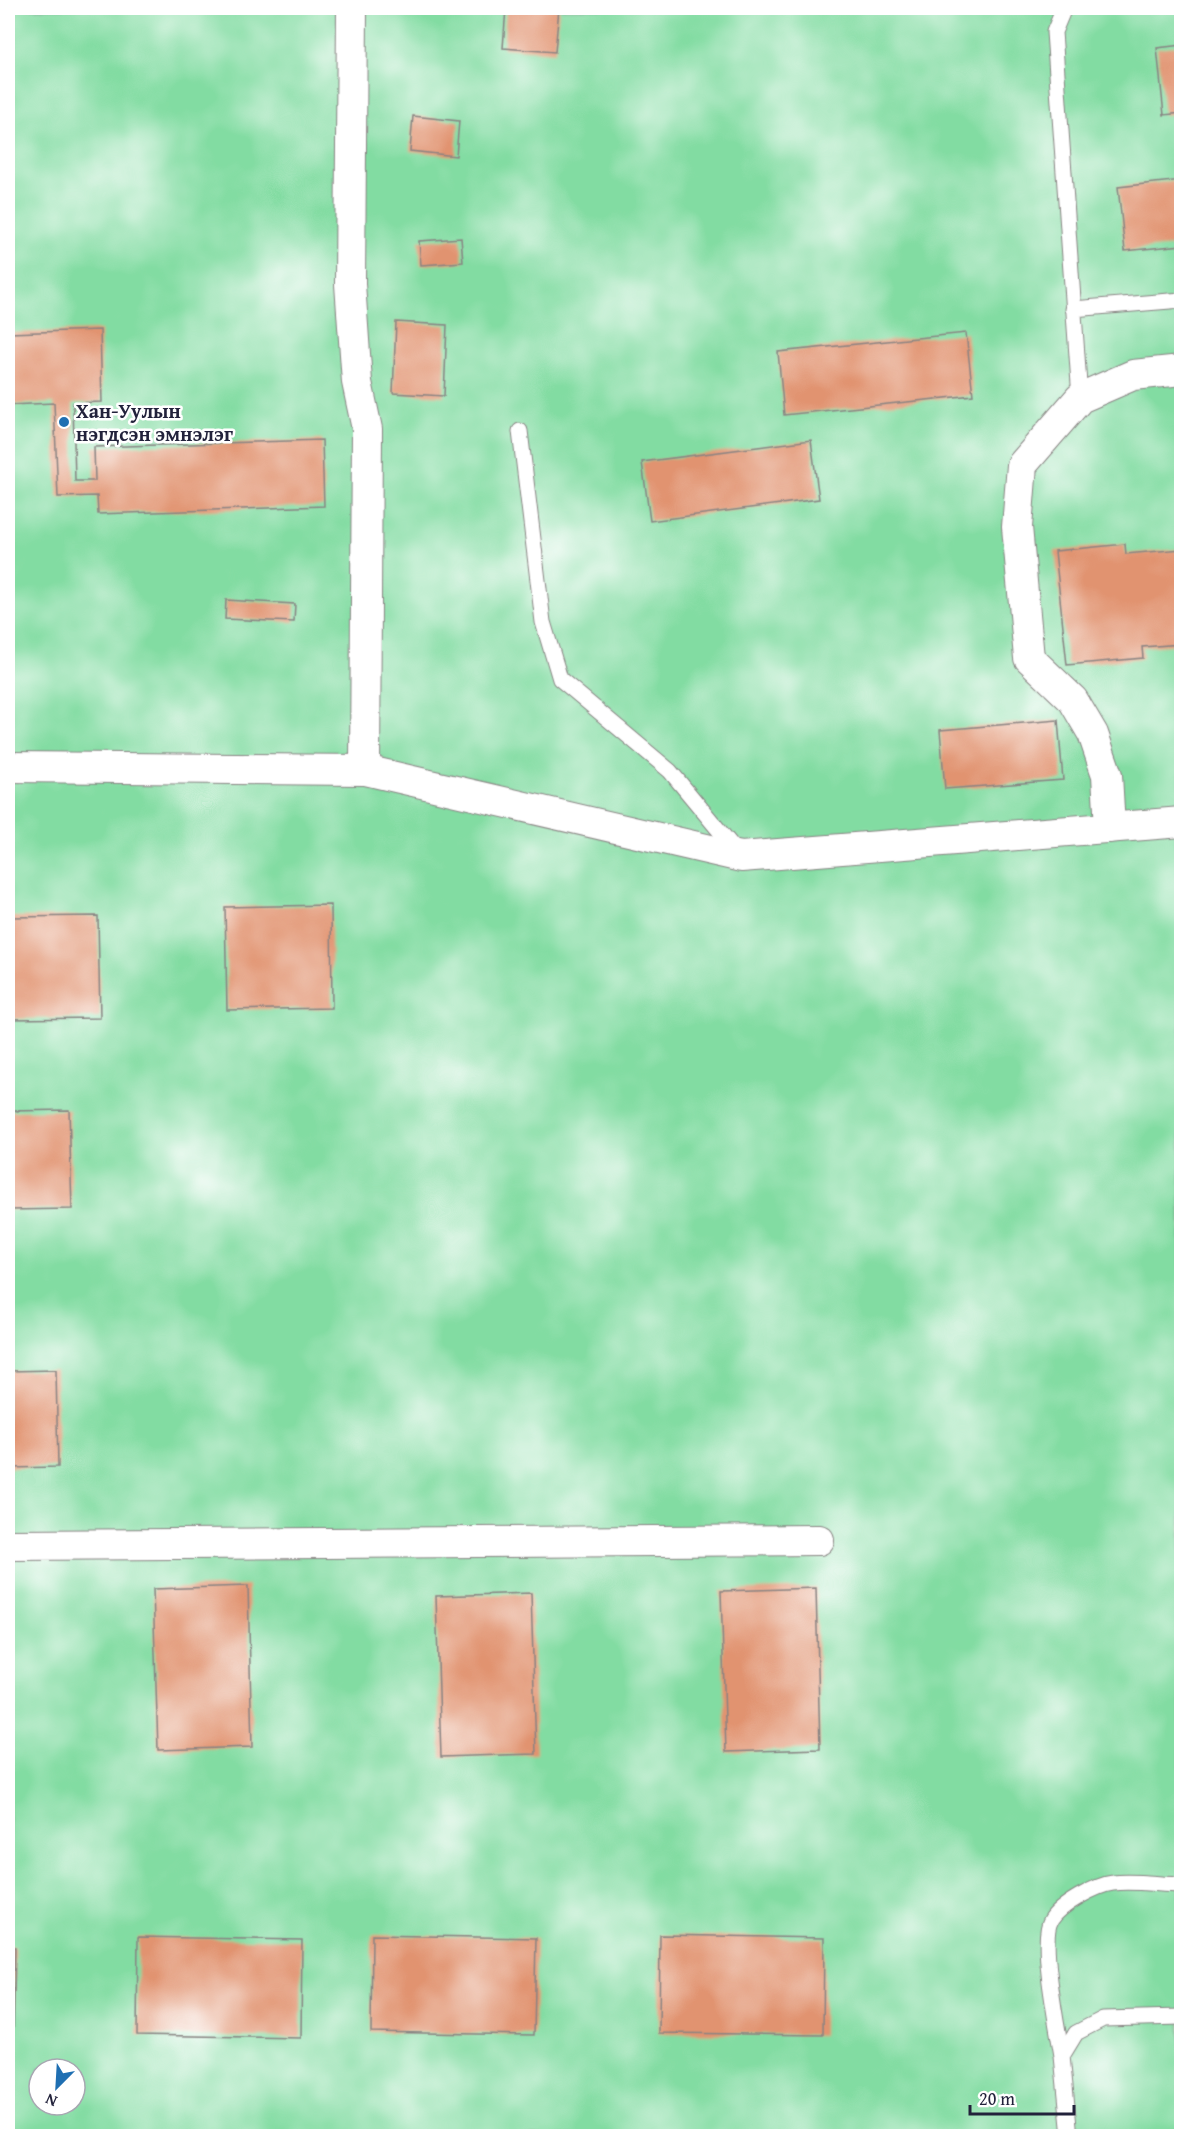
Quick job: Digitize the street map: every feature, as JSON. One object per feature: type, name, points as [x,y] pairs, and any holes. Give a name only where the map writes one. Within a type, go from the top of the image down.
[{"type":"street","points":[[352,8],[350,284],[357,382],[367,429],[365,770]]},
{"type":"street","points":[[1110,828],[1107,775],[1093,734],[1073,700],[1029,658],[1017,527],[1022,465],[1080,398],[1133,375],[1182,370]]},
{"type":"street","points":[[8,767],[365,770],[741,857],[1182,822]]},
{"type":"street","points":[[8,1545],[819,1540]]},
{"type":"lane","points":[[1065,8],[1054,32],[1080,398]]},
{"type":"lane","points":[[1073,309],[1182,300]]},
{"type":"lane","points":[[520,431],[543,622],[560,679],[670,771],[741,857]]},
{"type":"lane","points":[[1070,2136],[1062,2056],[1046,1943],[1051,1920],[1074,1900],[1094,1889],[1113,1883],[1182,1885]]},
{"type":"lane","points":[[1062,2056],[1076,2033],[1102,2019],[1182,2017]]},
{"type":"green space","points":[[8,8],[1181,8],[1181,2136],[8,2136]]},
{"type":"building","points":[[506,8],[559,8],[555,52],[503,48]]},
{"type":"building","points":[[1182,45],[1182,113],[1164,115],[1157,48]]},
{"type":"building","points":[[413,116],[459,121],[456,156],[410,151]]},
{"type":"building","points":[[1182,180],[1182,245],[1125,251],[1118,187]]},
{"type":"building","points":[[461,238],[463,262],[421,265],[419,241]]},
{"type":"building","points":[[396,322],[447,325],[444,396],[393,393]]},
{"type":"building","name":"Хан-Уулын нэгдсэн эмнэлэг","points":[[100,330],[102,402],[73,403],[75,481],[95,481],[94,447],[322,440],[324,506],[98,514],[97,496],[58,497],[54,403],[8,405],[8,333]]},
{"type":"building","points":[[966,333],[973,395],[784,415],[778,352]]},
{"type":"building","points":[[811,440],[819,499],[650,521],[642,462]]},
{"type":"building","points":[[1125,544],[1126,554],[1182,549],[1182,644],[1142,647],[1143,658],[1067,665],[1055,551]]},
{"type":"building","points":[[226,600],[295,604],[294,622],[225,619]]},
{"type":"building","points":[[1058,720],[1063,780],[945,789],[940,730]]},
{"type":"building","points":[[331,905],[332,1008],[227,1010],[225,907]]},
{"type":"building","points":[[98,916],[100,1018],[8,1019],[8,917]]},
{"type":"building","points":[[69,1110],[72,1209],[8,1210],[8,1111]]},
{"type":"building","points":[[56,1370],[58,1467],[8,1468],[8,1371]]},
{"type":"building","points":[[248,1586],[252,1747],[158,1750],[153,1589]]},
{"type":"building","points":[[816,1588],[820,1749],[726,1752],[721,1591]]},
{"type":"building","points":[[531,1593],[536,1754],[441,1757],[436,1596]]},
{"type":"building","points":[[372,1935],[536,1938],[534,2035],[371,2032]]},
{"type":"building","points":[[660,1935],[824,1938],[823,2035],[659,2033]]},
{"type":"building","points":[[138,1937],[302,1940],[301,2038],[137,2035]]},
{"type":"building","points":[[8,1947],[15,1947],[13,2044],[8,2044]]},
{"type":"place","name":"Хан-Уулын нэгдсэн эмнэлэг","points":[[64,422]]}]
